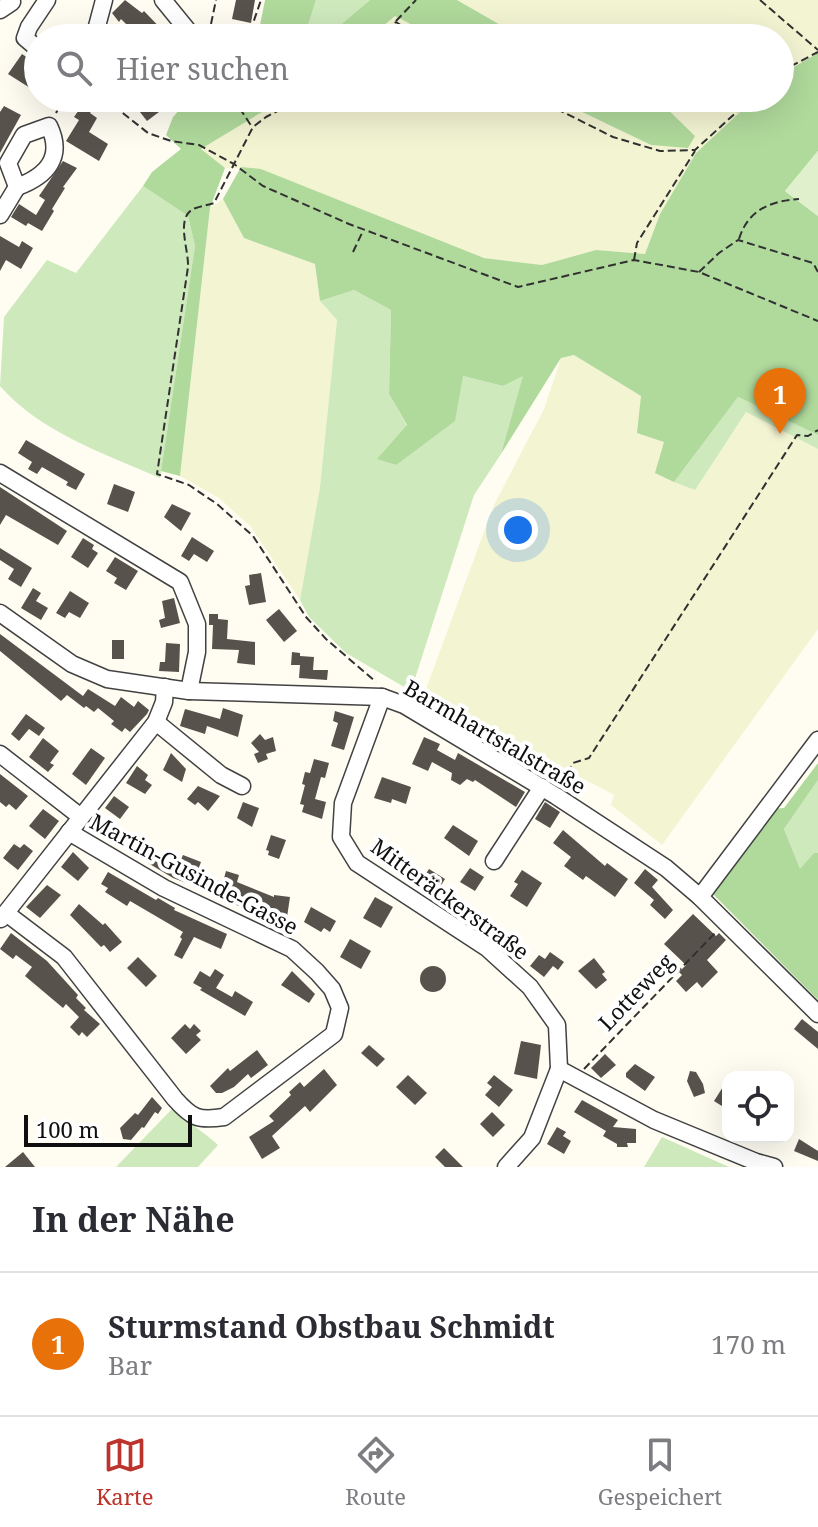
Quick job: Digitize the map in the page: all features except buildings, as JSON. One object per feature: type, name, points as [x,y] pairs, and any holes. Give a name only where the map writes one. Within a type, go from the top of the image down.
[{"type":"street","points":[[31,24],[47,0]]},
{"type":"street","points":[[98,24],[104,0]]},
{"type":"street","points":[[163,0],[183,24]]},
{"type":"street","points":[[0,215],[17,187],[40,178],[53,157],[57,142],[56,112]]},
{"type":"street","points":[[17,187],[8,163],[24,135],[56,112]]},
{"type":"street","points":[[0,473],[180,582],[197,624],[197,652],[189,691]]},
{"type":"street","name":"Barmhartstalstraße","points":[[0,613],[72,664],[107,679],[189,691],[382,697],[404,705],[549,792],[666,868],[700,897],[818,1014]]},
{"type":"street","points":[[4,909],[156,722],[164,702],[165,687]]},
{"type":"street","name":"Mitteräckerstraße","points":[[382,697],[343,803],[341,837],[357,863],[487,948],[530,987],[557,1025],[559,1069],[532,1138],[506,1167]]},
{"type":"street","points":[[156,722],[221,775],[242,786]]},
{"type":"street","points":[[700,897],[818,740]]},
{"type":"street","points":[[0,754],[81,817]]},
{"type":"street","points":[[494,861],[549,792]]},
{"type":"street","name":"Martin-Gusinde-Gasse","points":[[4,909],[64,957],[175,1099],[189,1114],[204,1120],[224,1117],[334,1034],[340,1008],[332,989],[292,949],[164,888],[69,832]]},
{"type":"street","points":[[559,1069],[654,1120],[754,1165],[774,1167]]},
{"type":"path","points":[[211,24],[216,0]]},
{"type":"path","points":[[253,24],[261,0]]},
{"type":"path","points":[[394,24],[416,0]]},
{"type":"path","points":[[760,0],[787,24]]},
{"type":"path","points":[[794,30],[818,51],[794,64]]},
{"type":"path","points":[[122,112],[148,133],[171,141],[199,145],[234,164],[263,186],[363,229],[518,287],[634,260],[699,272],[818,321]]},
{"type":"path","points":[[243,112],[253,127]]},
{"type":"path","points":[[276,112],[253,127],[214,203],[194,208],[183,223],[188,267],[157,474],[189,485],[217,504],[253,536],[306,617],[326,639],[376,681],[382,697]]},
{"type":"path","points":[[563,112],[613,137],[660,151],[695,150]]},
{"type":"path","points":[[634,260],[637,243],[695,150],[737,112]]},
{"type":"path","points":[[699,272],[738,240],[743,224],[754,212],[779,200],[799,199]]},
{"type":"path","points":[[353,252],[363,229]]},
{"type":"path","points":[[738,240],[813,263],[818,272]]},
{"type":"path","points":[[549,792],[573,763],[589,758],[797,435],[808,436],[818,430]]},
{"type":"path","name":"Lotteweg","points":[[577,1077],[719,929]]},
{"type":"green space","points":[[265,0],[316,0],[308,24],[260,24]]},
{"type":"green space","points":[[316,0],[370,0],[342,24],[308,24]]},
{"type":"green space","points":[[370,0],[457,0],[499,24],[410,24],[395,16],[386,24],[342,24]]},
{"type":"green space","points":[[457,0],[818,0],[818,53],[794,67],[794,24],[499,24]]},
{"type":"green space","points":[[395,16],[410,24],[386,24]]},
{"type":"green space","points":[[818,53],[818,151],[785,191],[818,216],[818,435],[738,397],[674,482],[655,473],[664,442],[637,433],[641,396],[574,355],[561,358],[501,454],[523,376],[503,386],[463,376],[455,421],[396,465],[377,459],[407,425],[389,394],[391,310],[354,290],[320,301],[315,264],[244,238],[223,199],[241,167],[261,169],[484,258],[542,265],[596,250],[645,254],[660,214],[696,153],[740,112],[794,112],[794,67]]},
{"type":"green space","points":[[177,112],[262,112],[201,149],[225,168],[210,208],[180,476],[161,471],[195,246],[188,216],[143,186],[152,172],[181,149],[166,135]]},
{"type":"green space","points":[[262,112],[582,112],[651,145],[695,136],[670,112],[740,112],[696,153],[660,214],[645,254],[596,250],[542,265],[484,258],[261,169],[225,168],[201,149]]},
{"type":"green space","points":[[582,112],[670,112],[695,136],[688,148],[651,145]]},
{"type":"green space","points":[[818,151],[818,216],[785,191]]},
{"type":"green space","points":[[143,186],[188,216],[195,246],[160,478],[54,429],[16,402],[0,386],[4,317],[47,260],[76,273]]},
{"type":"green space","points":[[223,199],[244,238],[315,264],[320,301],[337,320],[320,487],[300,600],[251,527],[219,498],[180,476],[210,208]]},
{"type":"green space","points":[[354,290],[391,310],[389,394],[407,426],[378,459],[396,465],[463,376],[503,386],[524,375],[501,454],[474,495],[411,691],[346,653],[309,617],[300,600],[320,487],[337,320],[320,301]]},
{"type":"green space","points":[[574,355],[641,396],[694,490],[746,412],[818,449],[818,629],[662,845],[611,805],[614,795],[519,745],[516,751],[423,697],[494,505],[544,409],[561,358]]},
{"type":"green space","points":[[738,397],[818,435],[818,449],[746,412],[695,490],[674,482]]},
{"type":"green space","points":[[818,763],[818,780],[784,829],[800,869],[814,853],[818,853],[818,1000],[701,882],[757,810],[784,808]]},
{"type":"green space","points":[[818,780],[818,853],[814,853],[800,870],[784,829]]},
{"type":"green space","points":[[172,1109],[218,1145],[198,1167],[116,1167]]},
{"type":"green space","points":[[662,1137],[729,1167],[644,1167]]},
{"type":"place","name":"Sturmstand Obstbau Schmidt","points":[[780,434]]}]
